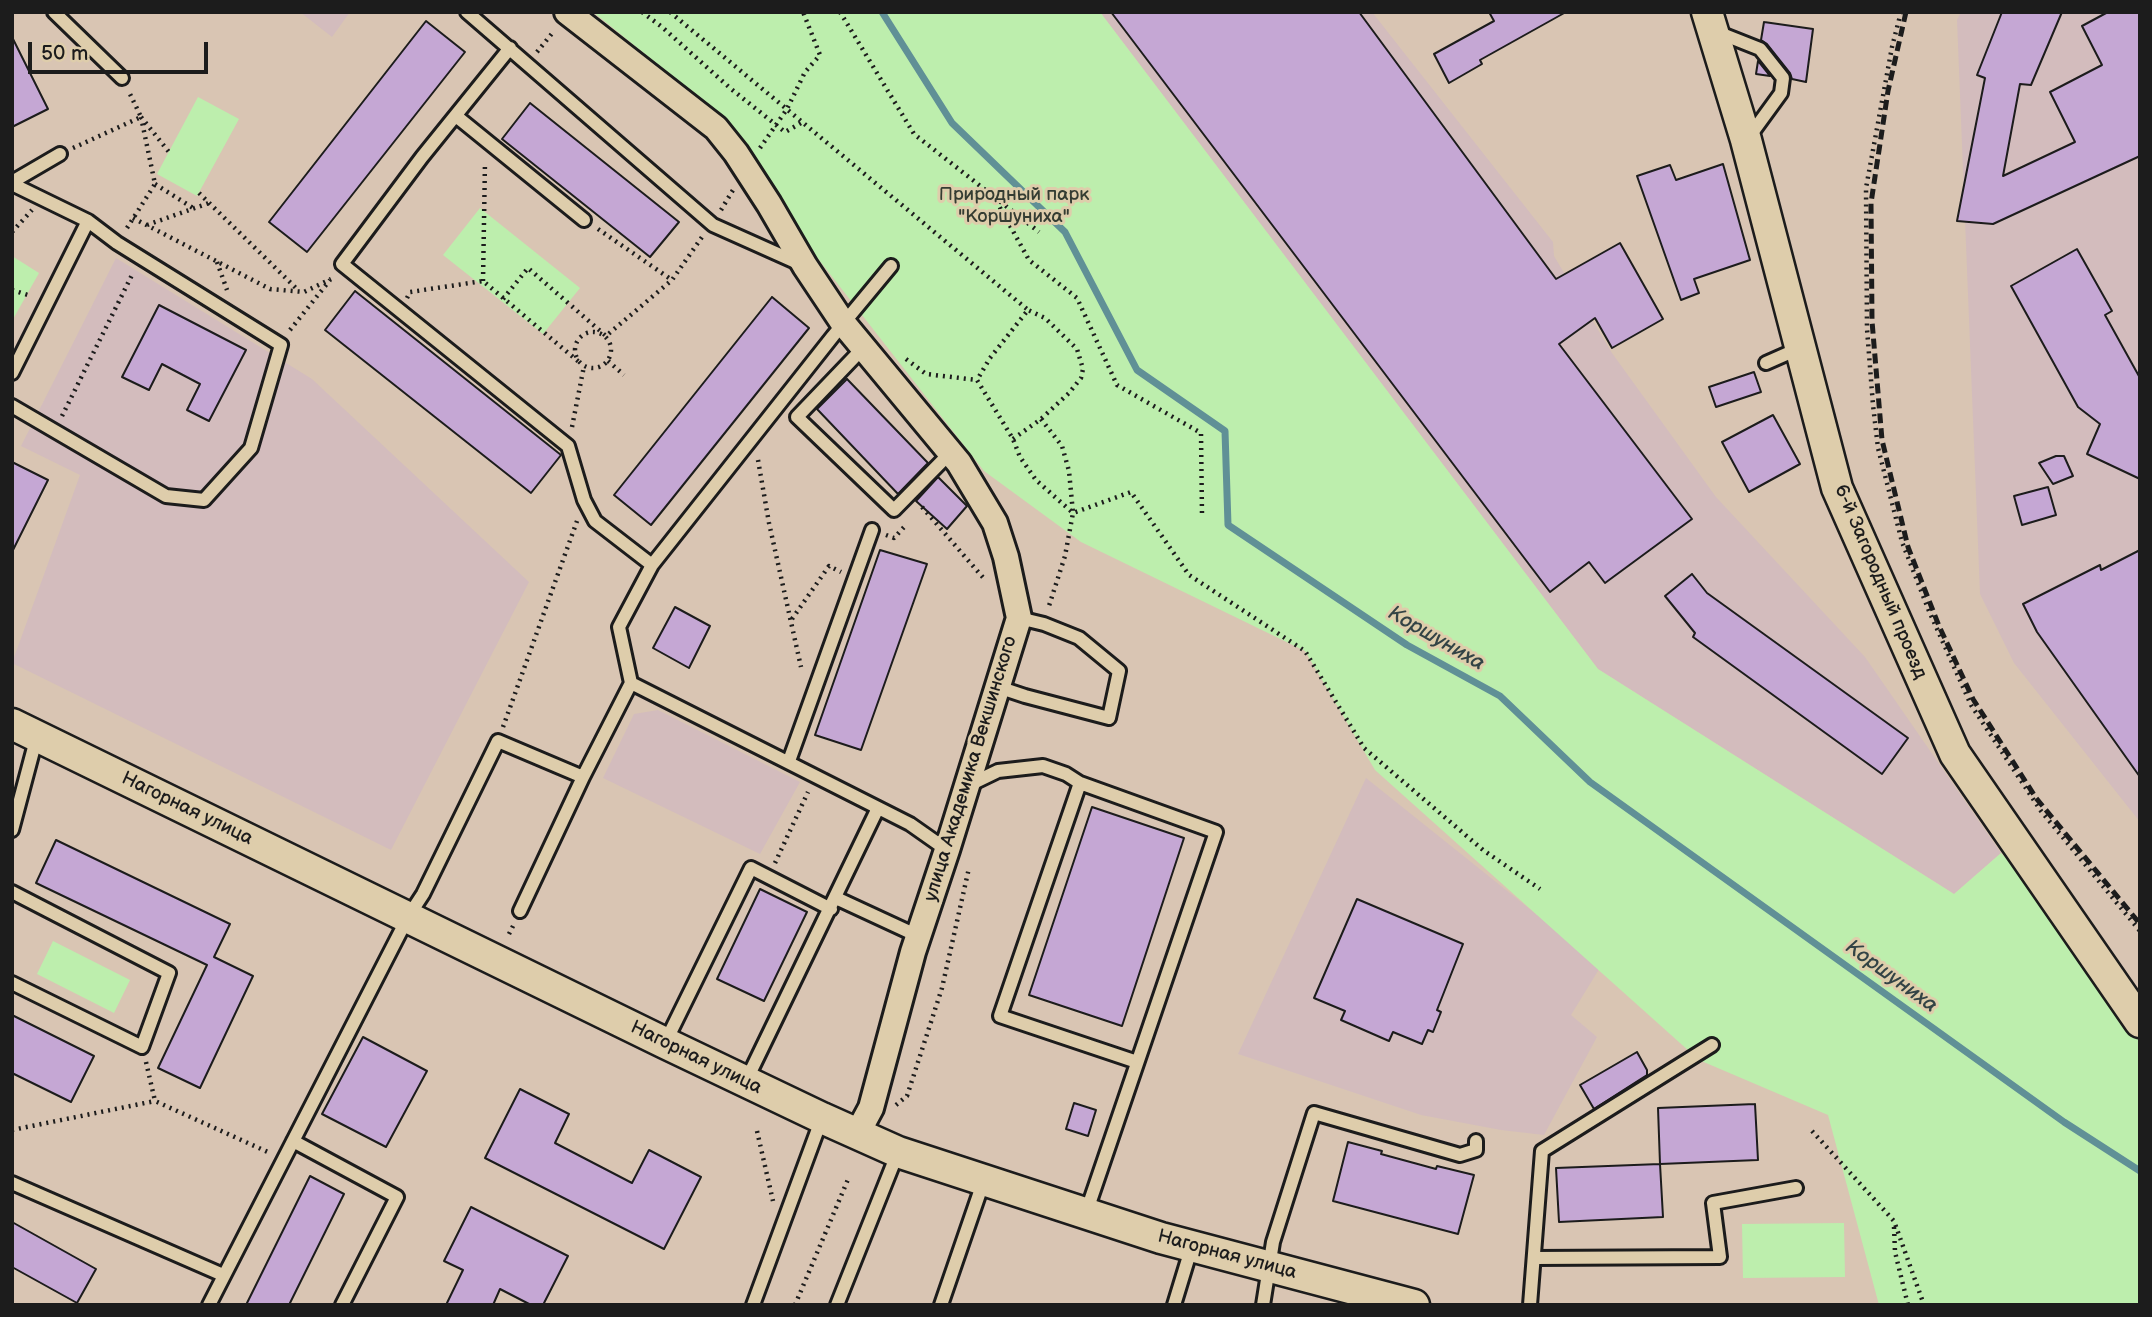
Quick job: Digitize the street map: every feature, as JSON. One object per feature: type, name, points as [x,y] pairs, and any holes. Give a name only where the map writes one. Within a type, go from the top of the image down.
[{"type":"street","name":"улица Академика Векшинского","points":[[568,13],[716,128],[736,153],[805,266],[844,323],[951,452],[979,493],[995,523],[1006,557],[1018,618],[918,936],[871,1108],[857,1134]]},
{"type":"street","name":"6-й Загородный проезд","points":[[1709,21],[1746,141],[1837,488],[1955,754],[2140,1022]]},
{"type":"street","name":"Нагорная улица","points":[[25,730],[665,1043],[898,1152],[1192,1246],[1268,1266],[1373,1299],[1414,1305]]},
{"type":"lane","points":[[54,12],[122,78]]},
{"type":"lane","points":[[467,12],[713,225],[805,266]]},
{"type":"lane","points":[[1709,21],[1760,49],[1783,78],[1781,93],[1746,141]]},
{"type":"lane","points":[[510,48],[342,264],[568,446],[584,500],[595,521],[652,565]]},
{"type":"lane","points":[[456,116],[584,220]]},
{"type":"lane","points":[[12,183],[60,154]]},
{"type":"lane","points":[[12,183],[88,221],[117,243],[281,345],[251,449],[204,500],[166,496],[12,407]]},
{"type":"lane","points":[[12,373],[88,221]]},
{"type":"lane","points":[[520,911],[631,683],[619,627],[652,565],[891,266]]},
{"type":"lane","points":[[864,347],[797,417],[894,510],[951,452]]},
{"type":"lane","points":[[1766,363],[1801,348]]},
{"type":"lane","points":[[789,761],[872,530]]},
{"type":"lane","points":[[998,687],[1109,718],[1119,671],[1079,638],[1044,624],[1018,618]]},
{"type":"lane","points":[[631,683],[910,824],[947,850]]},
{"type":"lane","points":[[12,830],[25,730]]},
{"type":"lane","points":[[209,1305],[408,917],[423,894],[498,741],[583,777]]},
{"type":"lane","points":[[967,786],[998,771],[1044,766],[1066,774],[1080,783],[1216,832],[1086,1213]]},
{"type":"lane","points":[[1080,783],[1000,1016],[1137,1062]]},
{"type":"lane","points":[[746,1082],[878,808]]},
{"type":"lane","points":[[665,1043],[751,868],[918,936]]},
{"type":"lane","points":[[12,892],[169,973],[142,1047],[12,983]]},
{"type":"lane","points":[[1530,1305],[1542,1151],[1712,1045]]},
{"type":"lane","points":[[1263,1305],[1273,1242],[1314,1112],[1461,1155],[1476,1150],[1476,1141]]},
{"type":"lane","points":[[753,1305],[821,1118]]},
{"type":"lane","points":[[293,1142],[397,1197],[342,1305]]},
{"type":"lane","points":[[837,1305],[898,1152]]},
{"type":"lane","points":[[941,1305],[984,1180]]},
{"type":"lane","points":[[12,1183],[223,1275]]},
{"type":"lane","points":[[1534,1258],[1720,1257],[1713,1203],[1796,1188]]},
{"type":"lane","points":[[1174,1305],[1192,1246]]},
{"type":"path","points":[[642,12],[785,132],[803,122]]},
{"type":"path","points":[[670,12],[1028,310],[1045,318],[1077,349],[1083,369],[1081,378],[1041,419],[1013,439]]},
{"type":"path","points":[[787,110],[805,72],[820,55],[803,12]]},
{"type":"path","points":[[840,12],[914,134],[1040,232]]},
{"type":"path","points":[[1901,12],[1866,188],[1867,329],[1874,415],[1878,448],[1902,542],[1971,705],[2041,811],[2140,931]]},
{"type":"path","points":[[528,64],[568,13]]},
{"type":"path","points":[[122,78],[141,117],[169,152]]},
{"type":"path","points":[[60,154],[141,117]]},
{"type":"path","points":[[117,243],[155,184],[141,117]]},
{"type":"path","points":[[492,146],[485,155],[483,281],[503,299],[581,364],[594,369],[608,361],[611,346],[606,336],[528,268],[503,299]]},
{"type":"path","points":[[155,184],[194,208]]},
{"type":"path","points":[[199,192],[300,292]]},
{"type":"path","points":[[993,195],[1029,260],[1077,298],[1117,385],[1201,433],[1202,515]]},
{"type":"path","points":[[12,232],[42,199]]},
{"type":"path","points":[[147,225],[209,202]]},
{"type":"path","points":[[133,218],[270,289],[304,292],[331,279],[297,324],[276,342]]},
{"type":"path","points":[[584,220],[672,280]]},
{"type":"path","points":[[606,336],[672,280],[713,225]]},
{"type":"path","points":[[55,431],[141,257]]},
{"type":"path","points":[[217,261],[229,296]]},
{"type":"path","points":[[400,311],[411,292],[483,281]]},
{"type":"path","points":[[12,290],[28,294]]},
{"type":"path","points":[[977,380],[990,358],[1028,310]]},
{"type":"path","points":[[568,446],[581,364],[575,350],[578,338],[589,332],[606,336]]},
{"type":"path","points":[[896,351],[926,374],[977,380]]},
{"type":"path","points":[[608,361],[624,375]]},
{"type":"path","points":[[977,380],[1013,439],[1020,457],[1037,481],[1073,513]]},
{"type":"path","points":[[1041,419],[1062,446],[1069,471],[1073,513],[1065,556],[1044,624]]},
{"type":"path","points":[[754,435],[769,523],[802,665],[801,696],[808,708]]},
{"type":"path","points":[[1073,513],[1131,492],[1189,575],[1305,651],[1364,748],[1483,850],[1540,889]]},
{"type":"path","points":[[498,741],[584,500]]},
{"type":"path","points":[[922,507],[992,588]]},
{"type":"path","points":[[791,620],[829,566]]},
{"type":"path","points":[[769,877],[816,775]]},
{"type":"path","points":[[892,1109],[907,1096],[942,988],[969,865]]},
{"type":"path","points":[[142,1047],[155,1101]]},
{"type":"path","points":[[12,1130],[155,1101],[284,1159]]},
{"type":"path","points":[[757,1131],[780,1233]]},
{"type":"path","points":[[1812,1131],[1894,1221],[1924,1305]]},
{"type":"path","points":[[795,1305],[849,1177]]},
{"type":"path","points":[[1894,1221],[1895,1252],[1908,1305]]},
{"type":"shaded area","points":[[300,12],[350,12],[332,37]]},
{"type":"shaded area","points":[[1100,12],[1372,12],[1553,242],[1554,256],[1612,353],[1716,497],[1865,657],[2001,853],[1954,894],[1598,669]]},
{"type":"shaded area","points":[[1961,12],[2140,12],[2140,822],[2014,663],[1980,594],[1957,20]]},
{"type":"shaded area","points":[[116,258],[312,379],[529,582],[391,850],[12,663],[80,475],[21,446]]},
{"type":"shaded area","points":[[658,710],[800,782],[760,854],[603,778],[634,714]]},
{"type":"shaded area","points":[[1366,778],[1601,966],[1571,1015],[1597,1037],[1544,1135],[1421,1115],[1238,1054]]},
{"type":"green space","name":"Природный парк \"Коршуниха\"","points":[[593,12],[1100,12],[1598,669],[1954,894],[2001,853],[2140,993],[2140,1305],[1879,1305],[1828,1115],[1699,1060],[1375,770],[1305,651],[1081,542],[984,471],[812,251],[717,112]]},
{"type":"green space","points":[[198,97],[239,119],[197,196],[157,174]]},
{"type":"green space","points":[[480,208],[580,288],[543,334],[443,255]]},
{"type":"green space","points":[[12,256],[39,273],[12,321]]},
{"type":"green space","points":[[53,941],[130,980],[114,1013],[37,974]]},
{"type":"green space","points":[[1844,1223],[1845,1277],[1743,1278],[1742,1224]]},
{"type":"building","points":[[1111,12],[1359,12],[1556,279],[1620,243],[1663,319],[1612,348],[1595,318],[1559,344],[1692,519],[1605,583],[1589,562],[1550,592]]},
{"type":"building","points":[[1489,12],[1566,12],[1480,60],[1482,64],[1449,83],[1434,54],[1494,21]]},
{"type":"building","points":[[2002,12],[2062,12],[2031,85],[2020,84],[2003,176],[2075,142],[2050,92],[2102,65],[2082,26],[2108,12],[2140,12],[2140,156],[1993,224],[1957,221],[1985,78],[1977,75]]},
{"type":"building","points":[[426,21],[465,52],[307,252],[269,222]]},
{"type":"building","points":[[1764,22],[1813,29],[1806,82],[1792,79],[1767,44],[1761,40]]},
{"type":"building","points":[[12,37],[48,109],[12,127]]},
{"type":"building","points":[[1758,61],[1770,76],[1756,74]]},
{"type":"building","points":[[530,103],[679,222],[650,257],[502,139]]},
{"type":"building","points":[[1723,164],[1750,260],[1694,279],[1699,293],[1681,300],[1637,176],[1670,165],[1676,180]]},
{"type":"building","points":[[2077,249],[2112,311],[2105,315],[2140,378],[2140,479],[2087,454],[2100,424],[2078,407],[2011,286]]},
{"type":"building","points":[[355,291],[561,455],[531,493],[325,330]]},
{"type":"building","points":[[772,297],[809,328],[651,525],[614,495]]},
{"type":"building","points":[[159,305],[246,350],[209,421],[187,410],[200,384],[162,364],[149,390],[122,377]]},
{"type":"building","points":[[1754,372],[1761,392],[1716,407],[1709,387]]},
{"type":"building","points":[[847,379],[928,463],[898,494],[817,409]]},
{"type":"building","points":[[1773,415],[1800,464],[1749,492],[1722,442]]},
{"type":"building","points":[[2056,456],[2064,456],[2073,476],[2053,484],[2039,463]]},
{"type":"building","points":[[12,462],[48,480],[12,552]]},
{"type":"building","points":[[938,477],[967,506],[947,529],[916,501]]},
{"type":"building","points":[[2048,487],[2056,515],[2022,525],[2014,496]]},
{"type":"building","points":[[880,550],[927,564],[861,750],[815,735]]},
{"type":"building","points":[[2140,550],[2140,777],[2037,632],[2023,604],[2100,565],[2101,570]]},
{"type":"building","points":[[1692,574],[1707,593],[1908,738],[1882,774],[1693,637],[1695,633],[1665,596]]},
{"type":"building","points":[[675,607],[710,626],[689,668],[653,648]]},
{"type":"building","points":[[1092,807],[1184,838],[1122,1026],[1029,995]]},
{"type":"building","points":[[56,840],[230,924],[214,957],[253,976],[200,1088],[158,1068],[207,965],[36,883]]},
{"type":"building","points":[[760,889],[807,912],[764,1001],[717,979]]},
{"type":"building","points":[[1357,899],[1463,944],[1437,1010],[1441,1012],[1433,1032],[1428,1030],[1422,1044],[1393,1032],[1389,1041],[1341,1020],[1345,1011],[1314,998]]},
{"type":"building","points":[[12,1015],[94,1056],[71,1102],[12,1073]]},
{"type":"building","points":[[363,1037],[427,1071],[386,1147],[322,1114]]},
{"type":"building","points":[[1637,1052],[1647,1075],[1594,1109],[1580,1085]]},
{"type":"building","points":[[520,1089],[569,1114],[555,1143],[632,1183],[649,1150],[701,1177],[664,1249],[485,1158]]},
{"type":"building","points":[[1074,1103],[1096,1110],[1088,1136],[1066,1129]]},
{"type":"building","points":[[1755,1104],[1758,1160],[1660,1164],[1658,1108]]},
{"type":"building","points":[[1348,1142],[1436,1169],[1437,1166],[1474,1175],[1458,1234],[1333,1201]]},
{"type":"building","points":[[1660,1164],[1663,1217],[1559,1222],[1556,1168]]},
{"type":"building","points":[[310,1176],[344,1194],[289,1305],[246,1305]]},
{"type":"building","points":[[471,1207],[568,1256],[543,1305],[531,1305],[500,1289],[493,1305],[446,1305],[463,1270],[444,1261]]},
{"type":"building","points":[[12,1222],[96,1269],[77,1303],[12,1267]]},
{"type":"waterway","name":"Коршуниха","points":[[882,12],[952,123],[1065,232],[1137,370],[1225,431],[1228,525],[1407,645],[1500,696],[1590,782],[2064,1122],[2140,1171]]},
{"type":"railway","points":[[1906,12],[1888,91],[1871,203],[1872,321],[1882,440],[1908,547],[1939,626],[1973,699],[2036,798],[2140,924]]}]
